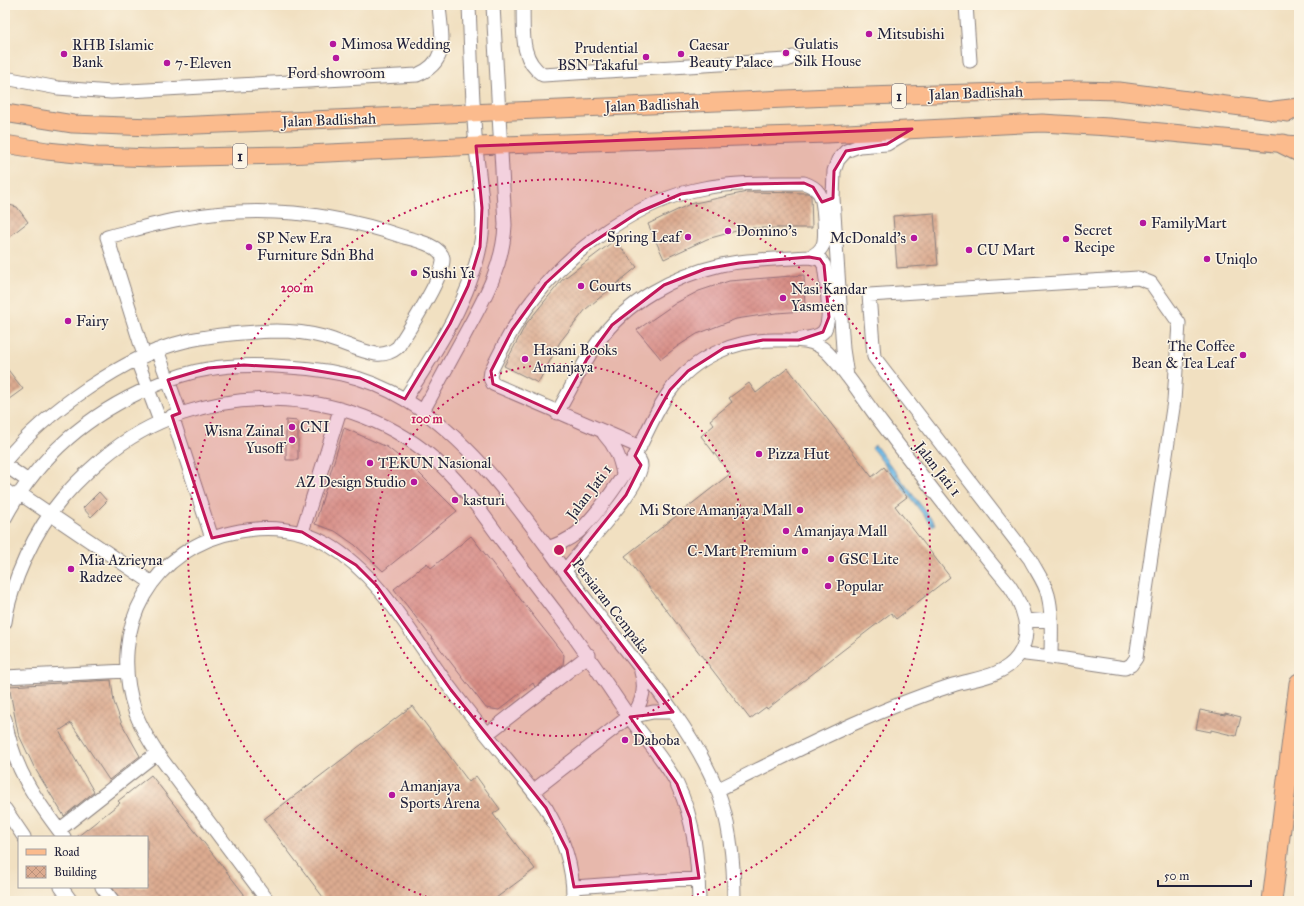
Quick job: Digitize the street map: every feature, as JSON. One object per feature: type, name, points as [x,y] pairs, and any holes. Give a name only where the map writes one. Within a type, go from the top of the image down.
[{"type":"highway","points":[[1274,111],[1299,108]]},
{"type":"highway","points":[[1272,901],[1297,713],[1299,683]]},
{"type":"main road","name":"Jalan Badlishah","points":[[5,113],[73,124],[151,127],[815,98],[1078,90],[1119,91],[1299,115]]},
{"type":"main road","name":"1","points":[[5,144],[47,151],[97,156],[152,158],[286,155],[500,145],[827,134],[1049,123],[1109,127],[1294,147]]},
{"type":"street","points":[[5,78],[53,87],[111,92],[417,75],[429,70],[436,63],[440,55],[439,5]]},
{"type":"street","points":[[406,399],[459,305],[468,286],[480,247],[483,227],[474,113],[470,5]]},
{"type":"street","points":[[423,411],[483,301],[500,262],[503,249],[505,224],[493,5]]},
{"type":"street","points":[[523,5],[525,51],[531,65],[542,75],[780,61],[793,57]]},
{"type":"street","points":[[966,5],[970,62]]},
{"type":"street","points":[[809,256],[820,250],[824,242],[828,200],[834,171],[838,160],[846,151],[859,146],[887,144],[912,129]]},
{"type":"street","points":[[564,571],[626,495],[637,477],[641,465],[637,451],[601,431],[493,384],[490,375],[512,330],[531,301],[546,283],[584,248],[621,223],[657,202],[672,196],[704,188],[747,184],[804,183],[813,187],[828,200],[847,378]]},
{"type":"street","points":[[5,461],[28,435],[47,418],[100,381],[140,358],[157,350],[198,338],[222,335],[286,332],[323,337],[376,354],[386,354],[393,351],[398,346],[421,310],[436,279],[442,264],[440,252],[432,246],[382,229],[322,216],[279,211],[204,215],[161,223],[107,237],[140,358],[147,388],[170,417]]},
{"type":"street","points":[[558,413],[598,341],[612,325],[648,294],[664,285],[721,266],[809,256],[820,259],[824,265],[828,326],[823,332],[815,336],[799,340]]},
{"type":"street","points":[[717,790],[847,727],[906,701],[955,684],[991,675],[1009,665],[1021,651],[1026,654],[1125,668],[1132,665],[1136,658],[1174,401],[1179,322],[1151,283],[1138,278],[869,295],[874,357],[1030,559],[1043,583],[1048,596],[1051,619],[1051,657]]},
{"type":"street","name":"Jalan Jati 1","points":[[547,548],[573,538],[583,529],[612,492],[637,451],[670,390],[688,371],[706,357],[724,348],[763,340],[799,340],[814,344],[826,351],[1009,585],[1019,602],[1025,622],[1025,639],[1021,651]]},
{"type":"street","points":[[157,350],[168,380],[170,417],[212,538]]},
{"type":"street","name":"Persiaran Cempaka","points":[[5,518],[28,481],[53,452],[73,433],[107,409],[147,388],[208,368],[244,365],[307,368],[360,378],[372,382],[406,399],[423,411],[465,447],[485,468],[673,712],[706,767],[717,790],[729,834],[734,901]]},
{"type":"street","points":[[5,622],[11,595],[24,561],[35,536],[49,514],[77,480],[117,446],[170,417],[224,402],[269,398],[314,404],[340,410],[388,428],[413,442],[442,466],[477,506],[589,655],[677,784],[690,818],[696,849],[699,878],[699,901]]},
{"type":"street","points":[[302,532],[340,410]]},
{"type":"street","points":[[601,431],[616,449],[621,460],[623,474]]},
{"type":"street","points":[[5,465],[28,481]]},
{"type":"street","points":[[5,490],[18,495],[49,514],[152,582]]},
{"type":"street","points":[[267,900],[156,753],[144,732],[135,710],[127,671],[129,638],[136,610],[152,582],[167,565],[183,552],[212,538],[228,533],[254,529],[278,528],[302,532],[328,544],[356,564],[376,586],[451,690],[533,791],[557,828],[567,850],[572,870],[574,887],[573,901]]},
{"type":"street","points":[[1025,622],[1051,619]]},
{"type":"street","points":[[487,734],[589,655]]},
{"type":"street","points":[[533,791],[630,717],[639,707],[644,685],[640,668]]},
{"type":"street","points":[[5,677],[127,671]]},
{"type":"street","points":[[630,717],[653,712],[673,712]]},
{"type":"street","points":[[5,719],[13,755],[25,783],[61,833],[156,753]]},
{"type":"street","points":[[5,809],[23,836]]},
{"type":"street","points":[[574,887],[699,878]]},
{"type":"street","points":[[62,888],[71,901]]},
{"type":"street","points":[[103,888],[113,901]]},
{"type":"highlighted area","points":[[912,129],[887,144],[846,151],[834,171],[833,198],[822,202],[813,187],[804,183],[747,184],[681,194],[639,212],[584,248],[546,283],[512,330],[491,371],[493,384],[557,413],[587,359],[612,325],[664,285],[705,269],[739,263],[809,257],[820,259],[824,265],[829,317],[823,332],[799,340],[763,340],[724,348],[688,371],[670,390],[635,456],[641,465],[626,495],[565,571],[673,712],[630,717],[677,784],[690,818],[699,878],[574,887],[567,850],[546,808],[451,690],[377,586],[356,565],[302,532],[278,528],[254,529],[212,538],[172,416],[180,413],[168,380],[208,368],[244,365],[301,368],[360,378],[405,399],[450,324],[468,286],[480,247],[482,208],[476,146]]},
{"type":"water","points":[[875,445],[935,524],[932,526],[872,448]]},
{"type":"building","points":[[747,192],[808,193],[811,196],[812,228],[747,228],[707,239],[664,259],[648,224],[690,204]]},
{"type":"building","points":[[5,204],[17,207],[28,222],[5,240]]},
{"type":"building","points":[[934,213],[938,265],[897,268],[893,216]]},
{"type":"building","points":[[615,240],[637,267],[586,309],[560,342],[538,383],[504,366],[526,324],[562,280]]},
{"type":"building","points":[[804,275],[805,311],[776,313],[736,319],[697,334],[661,359],[637,330],[676,303],[699,291],[729,281]]},
{"type":"building","points":[[5,366],[23,389],[5,402]]},
{"type":"building","name":"Amanjaya Mall","points":[[788,368],[872,477],[884,467],[907,497],[895,506],[950,577],[896,619],[891,613],[767,709],[766,707],[750,719],[625,556],[730,474],[701,436],[714,425],[710,420],[732,402],[729,398],[749,383],[756,393]]},
{"type":"building","name":"Wisna Zainal Yusoff","points":[[286,420],[298,421],[298,460],[286,460]]},
{"type":"building","points":[[344,428],[387,447],[416,470],[457,511],[383,571],[355,545],[335,531],[315,524]]},
{"type":"building","points":[[99,492],[107,501],[91,517],[83,508]]},
{"type":"building","points":[[471,536],[564,655],[563,665],[535,687],[533,683],[499,710],[486,708],[394,589],[427,563],[431,568]]},
{"type":"building","points":[[111,680],[114,702],[122,724],[140,756],[109,780],[71,723],[59,731],[94,792],[64,816],[34,767],[18,733],[9,686]]},
{"type":"building","name":"Amanjaya Sports Arena","points":[[412,706],[469,782],[476,776],[500,809],[493,814],[535,869],[492,901],[326,901],[264,819]]},
{"type":"building","points":[[1200,710],[1225,715],[1225,713],[1241,717],[1236,736],[1211,730],[1211,732],[1196,729]]},
{"type":"building","points":[[151,775],[244,894],[243,901],[121,901],[113,888],[148,888],[148,836],[78,836],[120,803],[118,801]]},
{"type":"place","name":"Mitsubishi","points":[[869,34]]},
{"type":"place","name":"Mimosa Wedding","points":[[333,44]]},
{"type":"place","name":"Gulatis Silk House","points":[[786,53]]},
{"type":"place","name":"RHB Islamic Bank","points":[[64,54]]},
{"type":"place","name":"Caesar Beauty Palace","points":[[681,54]]},
{"type":"place","name":"Prudential BSN Takaful","points":[[646,57]]},
{"type":"place","name":"Ford showroom","points":[[336,58]]},
{"type":"place","name":"7-Eleven","points":[[167,63]]},
{"type":"place","name":"FamilyMart","points":[[1143,223]]},
{"type":"place","name":"Domino's","points":[[728,231]]},
{"type":"place","name":"Spring Leaf","points":[[688,237]]},
{"type":"place","name":"McDonald's","points":[[914,238]]},
{"type":"place","name":"Secret Recipe","points":[[1066,239]]},
{"type":"place","name":"SP New Era Furniture Sdn Bhd","points":[[249,247]]},
{"type":"place","name":"CU Mart","points":[[969,250]]},
{"type":"place","name":"Uniqlo","points":[[1207,259]]},
{"type":"place","name":"Sushi Ya","points":[[414,273]]},
{"type":"place","name":"Courts","points":[[581,286]]},
{"type":"place","name":"Nasi Kandar Yasmeen","points":[[783,298]]},
{"type":"place","name":"Fairy","points":[[68,321]]},
{"type":"place","name":"The Coffee Bean & Tea Leaf","points":[[1243,355]]},
{"type":"place","name":"Hasani Books Amanjaya","points":[[525,359]]},
{"type":"place","name":"CNI","points":[[292,427]]},
{"type":"place","name":"Wisna Zainal Yusoff","points":[[292,440]]},
{"type":"place","name":"Pizza Hut","points":[[759,454]]},
{"type":"place","name":"TEKUN Nasional","points":[[370,463]]},
{"type":"place","name":"AZ Design Studio","points":[[414,482]]},
{"type":"place","name":"kasturi","points":[[455,500]]},
{"type":"place","name":"Mi Store Amanjaya Mall","points":[[800,510]]},
{"type":"place","name":"Amanjaya Mall","points":[[786,531]]},
{"type":"place","name":"C-Mart Premium","points":[[805,551]]},
{"type":"place","name":"GSC Lite","points":[[831,559]]},
{"type":"place","name":"Mia Azrieyna Radzee","points":[[71,569]]},
{"type":"place","name":"Popular","points":[[828,586]]},
{"type":"place","name":"Daboba","points":[[625,740]]},
{"type":"place","name":"Amanjaya Sports Arena","points":[[392,795]]}]
